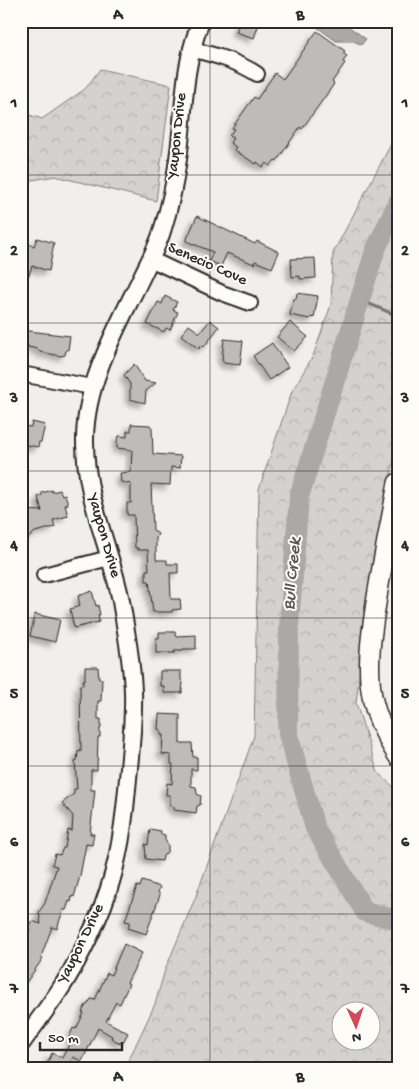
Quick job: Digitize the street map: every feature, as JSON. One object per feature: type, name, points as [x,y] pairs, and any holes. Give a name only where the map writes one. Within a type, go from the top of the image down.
[{"type":"main road","points":[[398,483],[373,623],[370,662],[375,710],[389,743],[398,756]]},
{"type":"street","name":"Yaupon Drive","points":[[21,1044],[61,989],[82,951],[98,918],[110,885],[119,850],[132,736],[133,693],[130,658],[120,598],[90,496],[84,463],[87,412],[92,387],[102,361],[163,230],[178,158],[184,85],[191,49],[201,21]]},
{"type":"street","points":[[191,49],[221,57],[257,74]]},
{"type":"street","name":"Senecio Cove","points":[[150,259],[222,293],[250,303]]},
{"type":"street","points":[[21,374],[92,387]]},
{"type":"street","points":[[44,575],[109,558]]},
{"type":"green space","points":[[100,69],[171,85],[156,201],[55,176],[21,182],[21,112],[42,119],[85,89]]},
{"type":"green space","points":[[398,131],[398,441],[372,565],[356,703],[378,773],[398,791],[398,1068],[125,1068],[155,1004],[165,970],[196,896],[254,736],[259,489],[292,391],[313,356],[331,305],[333,253]]},
{"type":"shaded area","points":[[315,21],[341,21],[366,39],[361,45],[354,41],[336,41],[313,24]]},
{"type":"building","points":[[240,21],[260,21],[254,38],[236,32]]},
{"type":"building","points":[[317,31],[345,51],[343,53],[347,56],[343,62],[345,63],[332,82],[334,84],[302,129],[300,127],[277,161],[275,160],[270,166],[266,163],[263,167],[234,150],[236,147],[230,143],[233,138],[229,136],[234,129],[232,128],[254,97],[257,99],[275,73],[283,79]]},
{"type":"building","points":[[197,216],[255,244],[257,241],[279,252],[272,268],[255,261],[254,264],[227,253],[221,266],[209,261],[213,252],[186,241]]},
{"type":"building","points":[[37,238],[54,243],[49,271],[32,266],[29,275],[21,273],[21,242],[34,246]]},
{"type":"building","points":[[315,258],[316,278],[300,279],[300,276],[292,277],[291,259]]},
{"type":"building","points":[[297,293],[318,296],[314,318],[290,315]]},
{"type":"building","points":[[165,296],[177,302],[173,310],[178,312],[170,330],[166,328],[164,332],[147,324],[158,302],[162,304]]},
{"type":"building","points":[[210,320],[219,327],[204,347],[201,345],[199,349],[181,335],[189,325],[200,333]]},
{"type":"building","points":[[290,322],[308,337],[294,351],[277,337]]},
{"type":"building","points":[[21,330],[70,336],[68,350],[66,350],[65,355],[61,356],[40,352],[38,349],[28,347],[28,345],[21,344]]},
{"type":"building","points":[[224,339],[243,341],[240,365],[224,363],[222,360]]},
{"type":"building","points":[[272,343],[288,367],[269,380],[253,356]]},
{"type":"building","points":[[134,364],[145,381],[156,383],[146,391],[145,403],[130,399],[130,384],[124,375]]},
{"type":"building","points":[[32,422],[45,425],[38,447],[21,444],[21,426],[31,427]]},
{"type":"building","points":[[131,424],[150,425],[152,428],[153,454],[181,456],[180,468],[171,467],[170,485],[151,484],[153,530],[158,534],[156,538],[156,560],[167,560],[167,564],[178,564],[178,573],[170,573],[171,599],[180,599],[181,609],[172,610],[172,612],[153,612],[149,581],[146,581],[146,570],[149,570],[148,550],[138,550],[138,548],[135,548],[134,515],[127,515],[127,503],[131,503],[131,484],[121,482],[120,473],[131,472],[132,450],[117,448],[117,440],[119,436],[127,437],[127,431],[131,431]]},
{"type":"building","points":[[52,490],[52,492],[60,490],[62,495],[65,494],[68,504],[65,505],[68,516],[53,520],[55,527],[35,532],[21,545],[21,510],[42,511],[38,497],[42,493]]},
{"type":"building","points":[[92,591],[96,606],[98,605],[99,622],[74,628],[70,609],[80,606],[78,596]]},
{"type":"building","points":[[35,614],[60,620],[55,642],[30,636]]},
{"type":"building","points":[[159,632],[175,632],[176,636],[196,635],[196,649],[183,649],[183,651],[174,651],[175,653],[156,653],[156,638],[159,638]]},
{"type":"building","points":[[85,667],[98,667],[99,679],[102,679],[101,701],[98,701],[98,719],[101,719],[101,728],[100,737],[98,737],[97,770],[91,770],[91,790],[95,790],[90,834],[94,834],[92,845],[86,844],[74,897],[72,896],[66,910],[63,910],[57,929],[52,927],[41,957],[43,958],[21,990],[21,934],[27,938],[32,921],[41,924],[39,912],[45,903],[57,866],[52,865],[55,854],[60,855],[63,848],[65,848],[68,830],[72,831],[73,816],[62,803],[74,794],[74,789],[77,789],[75,761],[77,761],[78,751],[81,752],[80,685],[83,685],[83,680],[85,680]]},
{"type":"building","points":[[160,671],[181,671],[182,693],[164,693],[164,686],[160,686]]},
{"type":"building","points":[[159,714],[180,715],[180,743],[192,743],[193,757],[197,757],[197,770],[191,769],[191,786],[196,787],[197,794],[201,796],[200,805],[197,806],[196,813],[174,810],[174,807],[170,806],[170,795],[166,795],[167,783],[172,784],[173,764],[171,764],[171,755],[162,754],[163,735],[161,735],[161,730],[158,729]]},
{"type":"building","points":[[150,829],[161,831],[161,834],[165,835],[168,851],[163,856],[162,861],[146,859],[145,844],[148,845]]},
{"type":"building","points":[[142,881],[160,887],[158,892],[160,895],[146,934],[128,928],[130,922],[125,921],[137,886],[140,887]]},
{"type":"building","points":[[124,944],[142,953],[127,983],[129,984],[120,1004],[116,1002],[106,1021],[128,1033],[122,1044],[98,1028],[82,1061],[73,1057],[70,1062],[81,1068],[45,1068],[52,1053],[62,1058],[72,1039],[69,1038],[73,1028],[76,1029],[86,1005],[91,999],[95,1000],[107,973],[111,975]]},
{"type":"waterway","name":"Bull Creek","points":[[398,202],[375,251],[299,497],[289,626],[288,734],[315,828],[365,912],[398,920]]},
{"type":"waterway","points":[[360,300],[398,316]]}]
